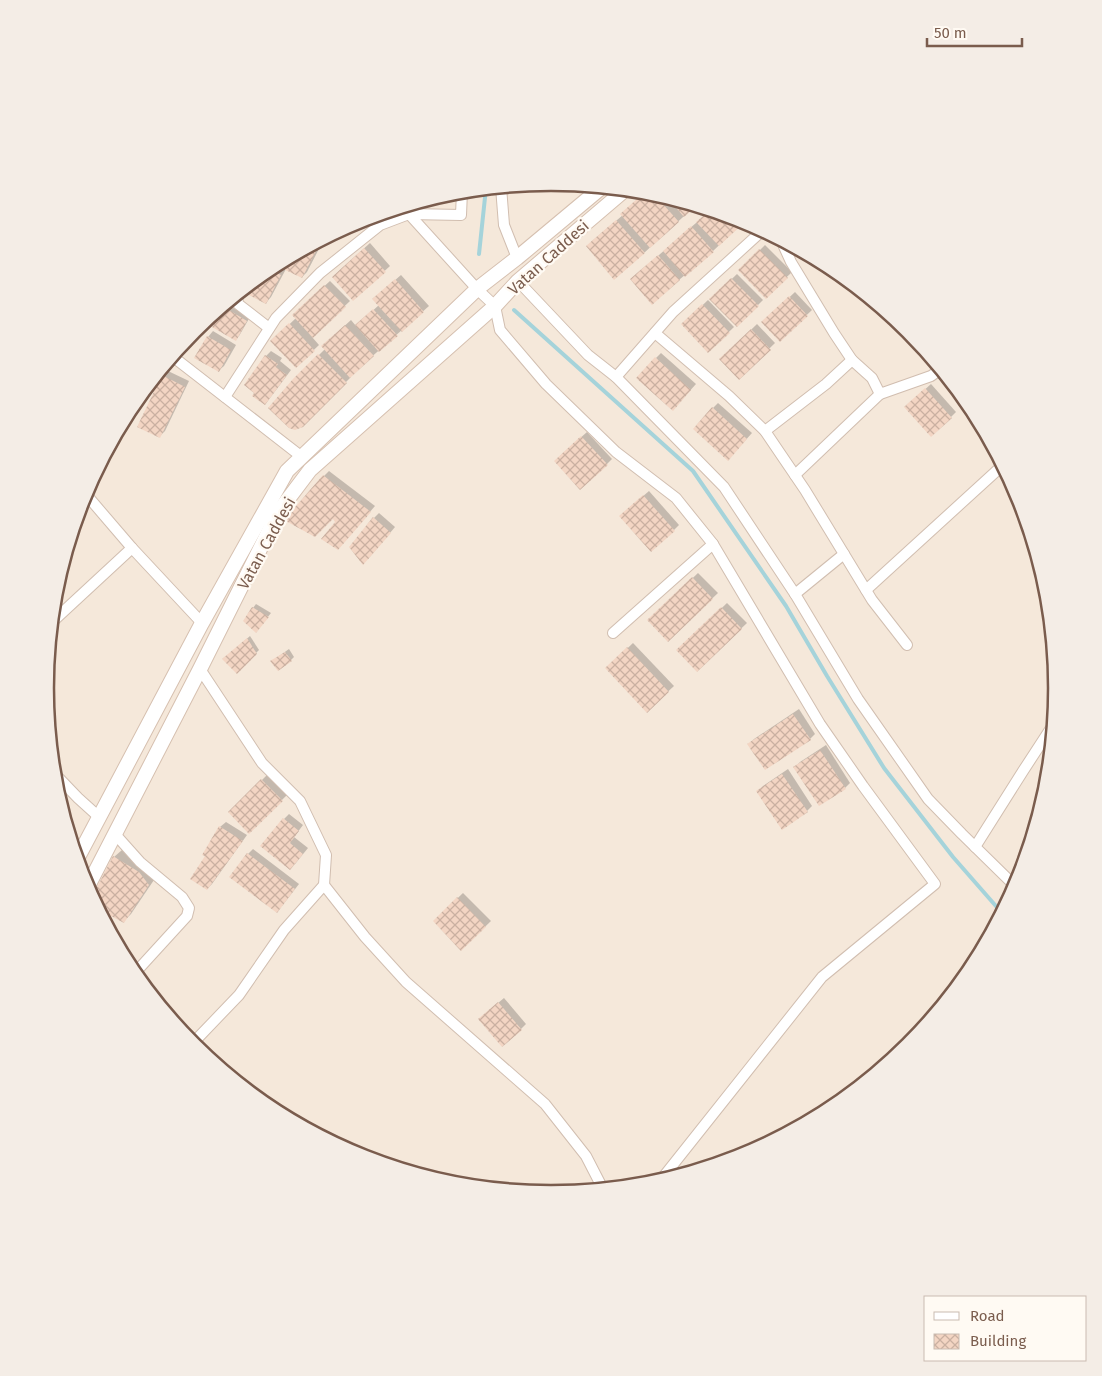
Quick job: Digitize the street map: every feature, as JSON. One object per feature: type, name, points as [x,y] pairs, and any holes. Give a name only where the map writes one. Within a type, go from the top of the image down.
[{"type":"main road","name":"Vatan Caddesi","points":[[81,851],[202,623],[288,471],[477,289],[595,193]]},
{"type":"main road","name":"Vatan Caddesi","points":[[92,878],[279,511],[310,470],[495,306],[518,281],[618,195]]},
{"type":"street","points":[[502,194],[504,225],[517,258]]},
{"type":"street","points":[[413,211],[461,215],[462,199]]},
{"type":"street","points":[[408,212],[477,289],[495,306],[500,330],[546,384],[616,452],[676,498],[713,544],[820,724],[935,884],[822,976],[668,1171]]},
{"type":"street","points":[[225,397],[276,318],[320,273],[380,224],[395,216]]},
{"type":"street","points":[[616,376],[656,334],[673,312],[757,236]]},
{"type":"street","points":[[785,249],[834,333],[852,360],[872,378],[880,394]]},
{"type":"street","points":[[518,281],[588,355],[616,376],[724,487],[794,594],[858,699],[928,799],[1009,880]]},
{"type":"street","points":[[238,302],[269,328]]},
{"type":"street","points":[[656,334],[729,396],[764,431],[795,475],[872,600],[907,646]]},
{"type":"street","points":[[177,360],[302,457]]},
{"type":"street","points":[[764,431],[826,384],[852,360]]},
{"type":"street","points":[[795,475],[880,394],[935,373]]},
{"type":"street","points":[[866,590],[998,470]]},
{"type":"street","points":[[91,500],[132,548],[202,623]]},
{"type":"street","points":[[614,633],[713,544]]},
{"type":"street","points":[[59,615],[132,548]]},
{"type":"street","points":[[794,594],[844,554]]},
{"type":"street","points":[[197,1038],[239,995],[284,930],[324,885],[326,855],[300,801],[262,763],[200,669]]},
{"type":"street","points":[[975,847],[1046,736]]},
{"type":"street","points":[[63,782],[99,817]]},
{"type":"street","points":[[116,834],[140,862],[182,896],[189,908],[188,916],[140,967]]},
{"type":"street","points":[[324,885],[365,936],[406,982],[545,1104],[586,1156],[600,1183]]},
{"type":"shaded area","points":[[518,192],[584,192],[648,200],[680,208],[711,217],[771,242],[800,257],[854,294],[903,336],[925,360],[945,385],[982,439],[997,468],[1022,528],[1039,591],[1044,623],[1047,655],[1047,721],[1039,785],[1031,817],[1022,848],[997,908],[982,937],[945,991],[903,1040],[879,1062],[854,1082],[800,1119],[771,1134],[711,1159],[648,1176],[616,1181],[584,1184],[518,1184],[454,1176],[422,1168],[391,1159],[331,1134],[302,1119],[248,1082],[199,1040],[177,1016],[157,991],[120,937],[105,908],[80,848],[63,785],[55,721],[55,655],[63,591],[71,559],[80,528],[105,468],[120,439],[157,385],[199,336],[223,314],[248,294],[302,257],[331,242],[391,217],[454,200],[486,195]]},
{"type":"building","points":[[638,198],[663,204],[679,222],[650,248],[620,214]]},
{"type":"building","points":[[675,207],[691,211],[684,217]]},
{"type":"building","points":[[704,215],[738,228],[719,246],[696,222]]},
{"type":"building","points":[[616,220],[645,253],[614,280],[586,246]]},
{"type":"building","points":[[691,226],[714,252],[685,277],[663,251]]},
{"type":"building","points":[[364,248],[386,272],[353,301],[332,277]]},
{"type":"building","points":[[317,249],[302,278],[284,269]]},
{"type":"building","points":[[759,249],[788,278],[766,299],[738,270]]},
{"type":"building","points":[[658,255],[680,280],[652,305],[630,279]]},
{"type":"building","points":[[277,273],[281,275],[266,304],[248,294]]},
{"type":"building","points":[[731,278],[759,306],[737,327],[709,299]]},
{"type":"building","points":[[395,279],[424,312],[402,332],[372,299]]},
{"type":"building","points":[[324,285],[346,307],[313,338],[292,315]]},
{"type":"building","points":[[789,296],[808,316],[780,342],[761,322]]},
{"type":"building","points":[[702,304],[730,333],[708,353],[681,324]]},
{"type":"building","points":[[373,309],[398,336],[379,352],[355,325]]},
{"type":"building","points":[[228,310],[247,321],[236,341],[212,327],[216,321]]},
{"type":"building","points":[[289,323],[315,351],[296,368],[270,341]]},
{"type":"building","points":[[345,325],[374,356],[350,378],[321,346]]},
{"type":"building","points":[[751,329],[771,350],[739,380],[719,359]]},
{"type":"building","points":[[207,336],[231,350],[219,372],[194,358]]},
{"type":"building","points":[[318,354],[347,383],[303,427],[295,430],[289,428],[268,408]]},
{"type":"building","points":[[265,355],[278,364],[276,367],[287,375],[265,405],[252,396],[254,393],[244,385]]},
{"type":"building","points":[[655,357],[691,390],[673,411],[636,378]]},
{"type":"building","points":[[164,376],[185,387],[160,438],[137,427],[157,384]]},
{"type":"building","points":[[925,388],[952,418],[931,437],[904,407]]},
{"type":"building","points":[[712,407],[747,439],[728,461],[693,429]]},
{"type":"building","points":[[581,436],[608,465],[580,490],[554,461]]},
{"type":"building","points":[[323,475],[371,512],[338,550],[321,539],[335,522],[333,519],[315,537],[284,520]]},
{"type":"building","points":[[643,495],[675,531],[651,552],[619,516]]},
{"type":"building","points":[[373,517],[391,533],[363,565],[349,547]]},
{"type":"building","points":[[692,577],[713,599],[668,642],[647,620]]},
{"type":"building","points":[[252,607],[269,617],[256,633],[243,621]]},
{"type":"building","points":[[721,607],[742,629],[697,672],[676,650]]},
{"type":"building","points":[[247,638],[257,654],[237,674],[222,659]]},
{"type":"building","points":[[627,647],[669,692],[647,713],[605,668]]},
{"type":"building","points":[[285,652],[292,661],[278,671],[270,661]]},
{"type":"building","points":[[793,714],[811,740],[765,770],[747,744]]},
{"type":"building","points":[[820,750],[846,789],[819,806],[793,767]]},
{"type":"building","points":[[782,774],[808,812],[782,830],[756,791]]},
{"type":"building","points":[[261,779],[283,801],[249,834],[228,812]]},
{"type":"building","points":[[283,818],[299,831],[290,843],[303,854],[290,870],[260,846]]},
{"type":"building","points":[[219,826],[243,841],[207,890],[190,879],[205,856],[202,855]]},
{"type":"building","points":[[247,853],[295,889],[277,913],[229,877]]},
{"type":"building","points":[[113,856],[139,872],[149,885],[124,923],[108,915],[96,888]]},
{"type":"building","points":[[457,897],[486,927],[461,951],[433,921]]},
{"type":"building","points":[[498,1002],[522,1030],[502,1047],[478,1019]]},
{"type":"waterway","points":[[479,254],[485,195]]},
{"type":"waterway","points":[[514,310],[693,471],[786,606],[884,768],[953,857],[997,908]]}]
